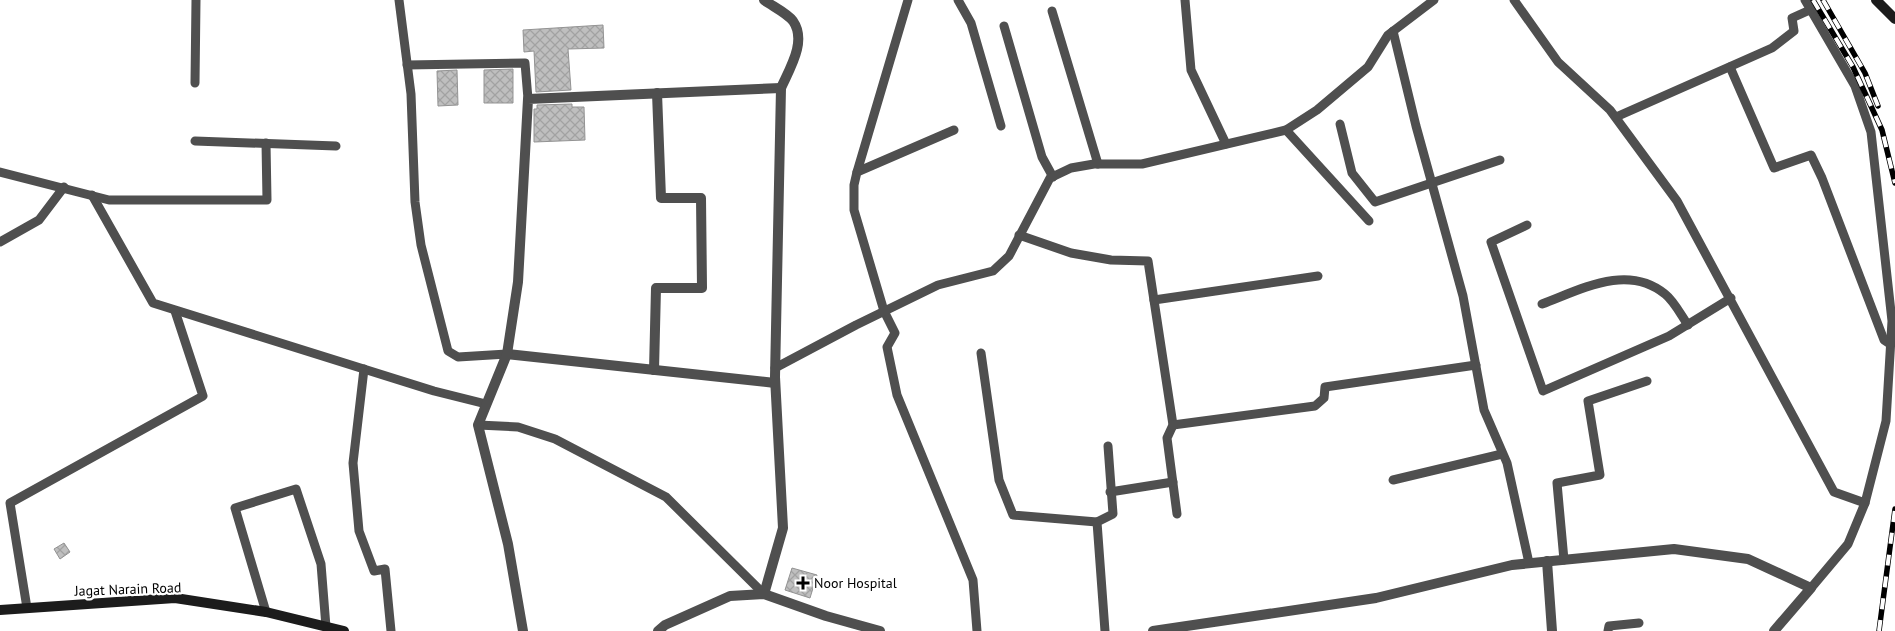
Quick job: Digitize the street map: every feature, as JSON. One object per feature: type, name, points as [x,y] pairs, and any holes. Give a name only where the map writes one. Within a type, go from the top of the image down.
[{"type":"street","points":[[764,0],[792,20],[799,38],[793,63],[781,88],[775,383],[784,528],[764,594]]},
{"type":"street","points":[[1876,0],[1895,19]]},
{"type":"street","points":[[523,631],[508,544],[478,425],[507,354],[518,282],[528,99],[781,88]]},
{"type":"street","points":[[654,370],[656,288],[702,288],[701,198],[661,198],[657,93]]},
{"type":"street","points":[[507,354],[775,383]]},
{"type":"street","points":[[1152,631],[1376,598],[1512,565],[1674,549],[1748,559],[1811,588],[1774,631]]},
{"type":"street","points":[[1547,561],[1552,631]]},
{"type":"street","points":[[658,631],[665,625],[730,596],[764,594],[826,616],[880,631]]},
{"type":"street","name":"Jagat Narain Road","points":[[0,610],[175,598],[266,612],[344,631]]},
{"type":"lane","points":[[195,83],[196,0]]},
{"type":"lane","points":[[399,0],[411,94],[415,202],[421,245],[448,351],[458,356],[507,354]]},
{"type":"lane","points":[[908,0],[857,172],[854,185],[854,210],[884,311],[895,334],[887,347],[897,395],[972,580],[977,631]]},
{"type":"lane","points":[[958,0],[971,23],[1001,126]]},
{"type":"lane","points":[[1185,0],[1191,70],[1226,144]]},
{"type":"lane","points":[[775,368],[856,324],[894,308],[938,285],[993,271],[1009,256],[1039,196],[1053,177],[1070,168],[1098,164],[1142,164],[1286,130],[1317,110],[1368,67],[1393,31],[1434,0]]},
{"type":"lane","points":[[1514,0],[1558,62],[1616,117],[1677,201],[1834,492],[1865,503]]},
{"type":"lane","points":[[1805,0],[1812,8],[1855,86],[1871,132],[1892,321],[1886,420],[1865,503],[1848,544],[1811,588]]},
{"type":"lane","points":[[1616,117],[1772,48],[1794,31],[1792,18],[1812,8]]},
{"type":"lane","points":[[1052,11],[1098,164]]},
{"type":"lane","points":[[1004,26],[1042,157],[1053,177]]},
{"type":"lane","points":[[1393,31],[1463,296],[1484,410],[1507,462],[1529,563]]},
{"type":"lane","points":[[407,65],[525,63],[528,99]]},
{"type":"lane","points":[[1730,67],[1774,168],[1811,155],[1822,178],[1884,340],[1890,344]]},
{"type":"lane","points":[[1340,124],[1352,173],[1375,202],[1500,160]]},
{"type":"lane","points":[[857,172],[954,130]]},
{"type":"lane","points":[[1286,130],[1369,221]]},
{"type":"lane","points":[[195,141],[336,146]]},
{"type":"lane","points":[[0,172],[109,200],[267,200],[266,144]]},
{"type":"lane","points":[[0,242],[39,220],[64,187]]},
{"type":"lane","points":[[92,195],[153,303],[364,369],[486,404]]},
{"type":"lane","points":[[1527,225],[1491,242],[1543,391],[1634,353],[1688,325],[1731,298]]},
{"type":"lane","points":[[1019,235],[1071,253],[1111,260],[1148,261],[1173,425],[1166,438],[1177,514]]},
{"type":"lane","points":[[1154,300],[1318,276]]},
{"type":"lane","points":[[1542,304],[1606,281],[1627,278],[1666,294],[1688,325]]},
{"type":"lane","points":[[27,608],[10,503],[203,396],[175,310]]},
{"type":"lane","points":[[981,353],[999,480],[1013,516],[1098,522],[1113,514],[1108,446]]},
{"type":"lane","points":[[1173,425],[1316,406],[1324,398],[1325,387],[1476,365]]},
{"type":"lane","points":[[364,369],[353,463],[358,521],[374,571],[385,568],[391,631]]},
{"type":"lane","points":[[1564,560],[1557,483],[1600,475],[1588,401],[1647,381]]},
{"type":"lane","points":[[478,425],[518,427],[555,440],[666,497],[764,594]]},
{"type":"lane","points":[[1393,480],[1502,454]]},
{"type":"lane","points":[[1110,492],[1173,482]]},
{"type":"lane","points":[[266,612],[235,508],[296,489],[321,564],[326,627]]},
{"type":"lane","points":[[1098,522],[1105,631]]},
{"type":"lane","points":[[1608,631],[1610,626],[1639,623]]},
{"type":"building","points":[[603,25],[604,48],[568,49],[571,90],[536,92],[534,51],[524,52],[523,30]]},
{"type":"building","points":[[513,69],[513,103],[484,103],[484,70]]},
{"type":"building","points":[[457,70],[458,105],[438,106],[437,71]]},
{"type":"building","points":[[572,104],[572,107],[584,107],[585,140],[534,142],[534,109],[537,109],[537,105]]},
{"type":"building","points":[[64,543],[70,552],[60,559],[54,549]]},
{"type":"building","points":[[792,568],[817,575],[810,598],[785,590]]},
{"type":"railway","points":[[1813,0],[1853,67],[1882,130],[1895,183]]},
{"type":"railway","points":[[1823,0],[1865,73],[1878,106]]},
{"type":"railway","points":[[1879,631],[1895,509]]},
{"type":"place","name":"Noor Hospital","points":[[803,583]]}]
